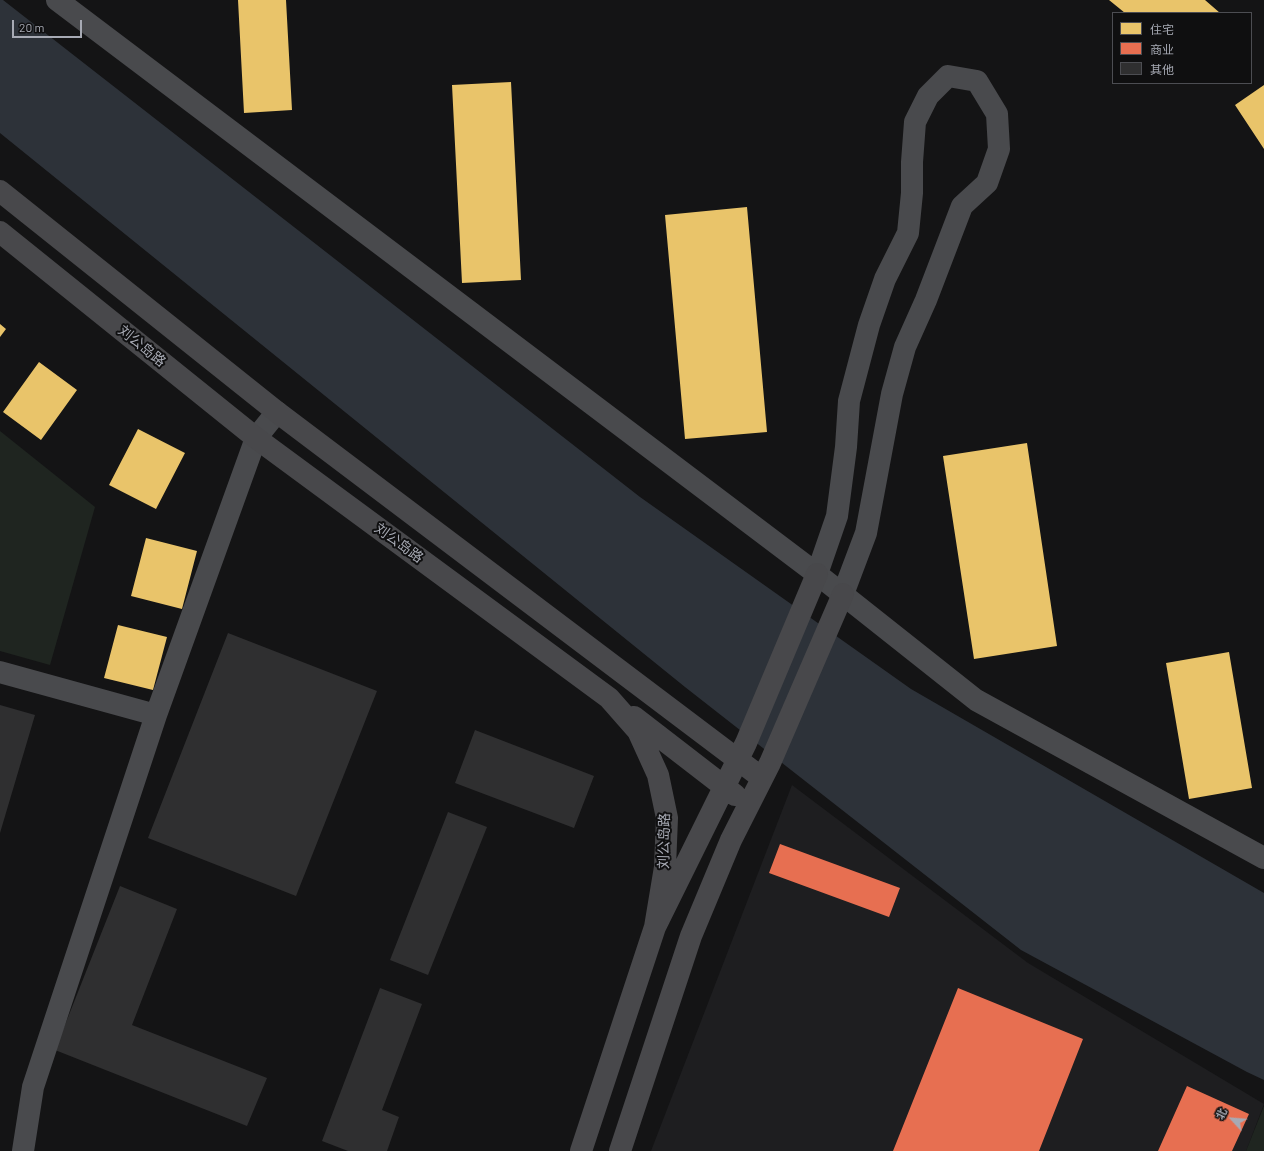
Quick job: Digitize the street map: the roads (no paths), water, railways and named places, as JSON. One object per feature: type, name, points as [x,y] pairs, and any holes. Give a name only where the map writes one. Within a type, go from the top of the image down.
[{"type":"main road","points":[[0,191],[277,412],[766,771]]},
{"type":"main road","name":"刘公岛路","points":[[0,232],[256,438],[609,698],[638,732],[660,782],[667,818],[665,867],[655,927]]},
{"type":"main road","name":"刘公岛路","points":[[581,1151],[655,927],[742,752],[817,574]]},
{"type":"main road","points":[[620,1151],[691,936],[731,840],[766,771],[843,594]]},
{"type":"main road","points":[[609,698],[724,787],[749,804]]},
{"type":"street","points":[[57,0],[817,574],[976,700],[1264,858]]},
{"type":"street","points":[[817,574],[837,516],[846,447],[849,401],[869,325],[884,279],[908,233],[912,193],[912,162],[915,122],[928,96],[948,76],[977,81],[997,114],[999,149],[986,183],[962,206],[926,300],[905,347],[892,394],[866,533],[843,594]]},
{"type":"street","points":[[23,1151],[33,1087],[156,715],[256,438],[277,412]]},
{"type":"street","points":[[0,672],[156,715]]}]
